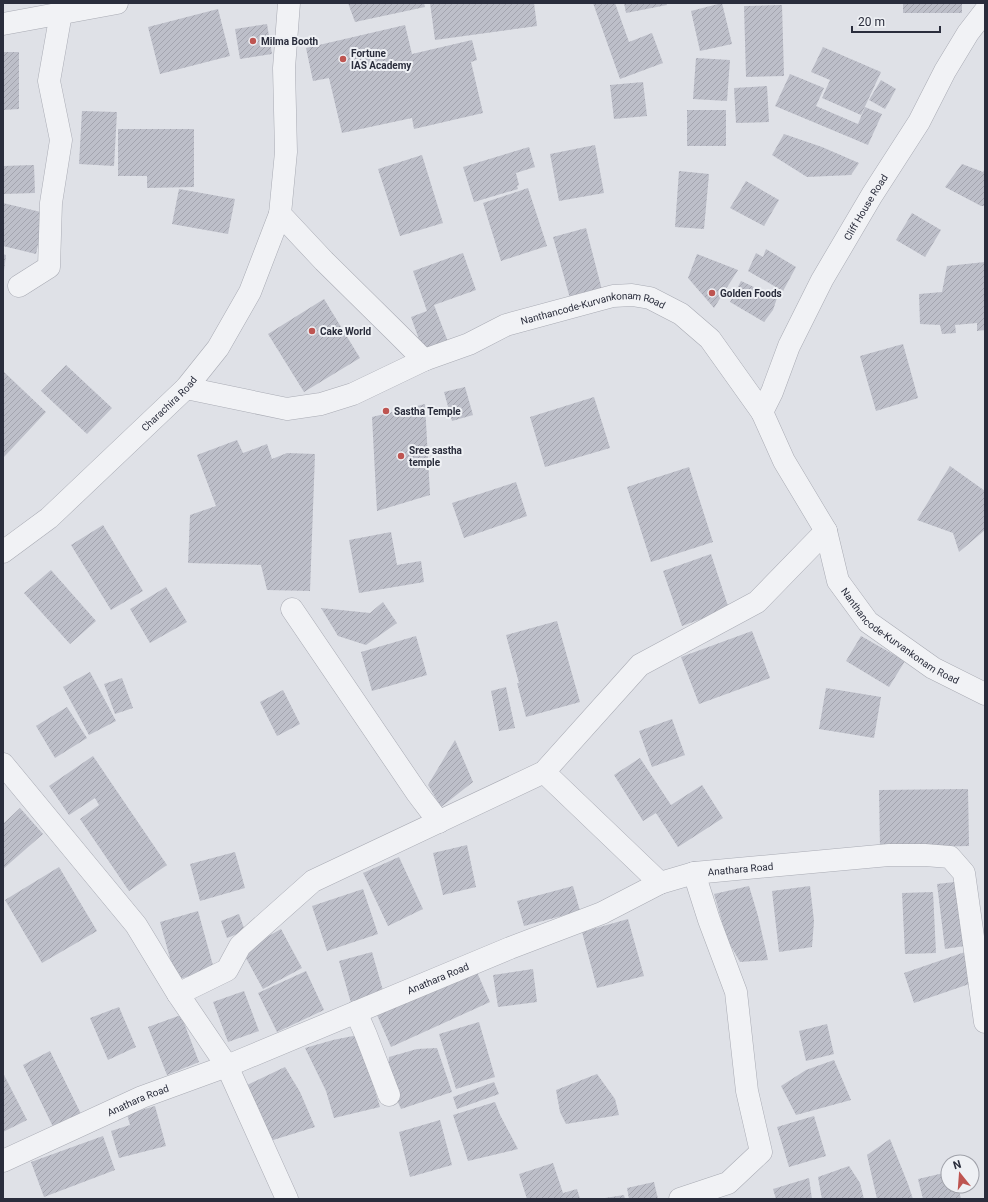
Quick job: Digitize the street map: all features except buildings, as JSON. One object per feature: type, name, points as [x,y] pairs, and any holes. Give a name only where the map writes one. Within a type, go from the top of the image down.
[{"type":"street","points":[[3,24],[117,3]]},
{"type":"street","points":[[289,3],[284,68],[286,152],[280,214],[324,262],[424,360]]},
{"type":"street","name":"Cliff House Road","points":[[762,412],[772,392],[789,346],[822,280],[872,195],[919,122],[945,71],[968,33],[985,11]]},
{"type":"street","points":[[19,286],[49,267],[51,203],[61,140],[49,81],[61,13]]},
{"type":"street","name":"Charachira Road","points":[[3,552],[49,518],[186,388],[218,348],[250,292],[280,214]]},
{"type":"street","name":"Nanthancode-Kurvankonam Road","points":[[186,388],[287,409],[321,404],[353,394],[424,360],[469,344],[506,325],[613,296],[632,295],[650,298],[681,314],[710,339],[762,412],[784,461],[826,531],[838,581],[868,622],[933,668],[985,694]]},
{"type":"street","points":[[178,994],[227,970],[240,946],[313,881],[544,772],[640,665],[757,602],[826,531]]},
{"type":"street","points":[[292,609],[417,793],[439,822]]},
{"type":"street","points":[[3,764],[136,925],[178,994],[227,1066],[287,1199]]},
{"type":"street","points":[[544,772],[660,883]]},
{"type":"street","name":"Anathara Road","points":[[3,1161],[142,1097],[227,1066],[510,948],[602,913],[660,883],[694,873],[888,855],[950,857],[964,873],[985,1022]]},
{"type":"street","points":[[680,1199],[728,1183],[761,1152],[747,1091],[736,992],[709,920],[694,873]]},
{"type":"street","points":[[356,1012],[389,1095]]},
{"type":"place","name":"Milma Booth","points":[[253,41]]},
{"type":"place","name":"Fortune IAS Academy","points":[[343,59]]},
{"type":"place","name":"Golden Foods","points":[[712,293]]},
{"type":"place","name":"Cake World","points":[[312,331]]},
{"type":"place","name":"Sastha Temple","points":[[386,411]]},
{"type":"place","name":"Sree sastha temple","points":[[401,456]]}]
